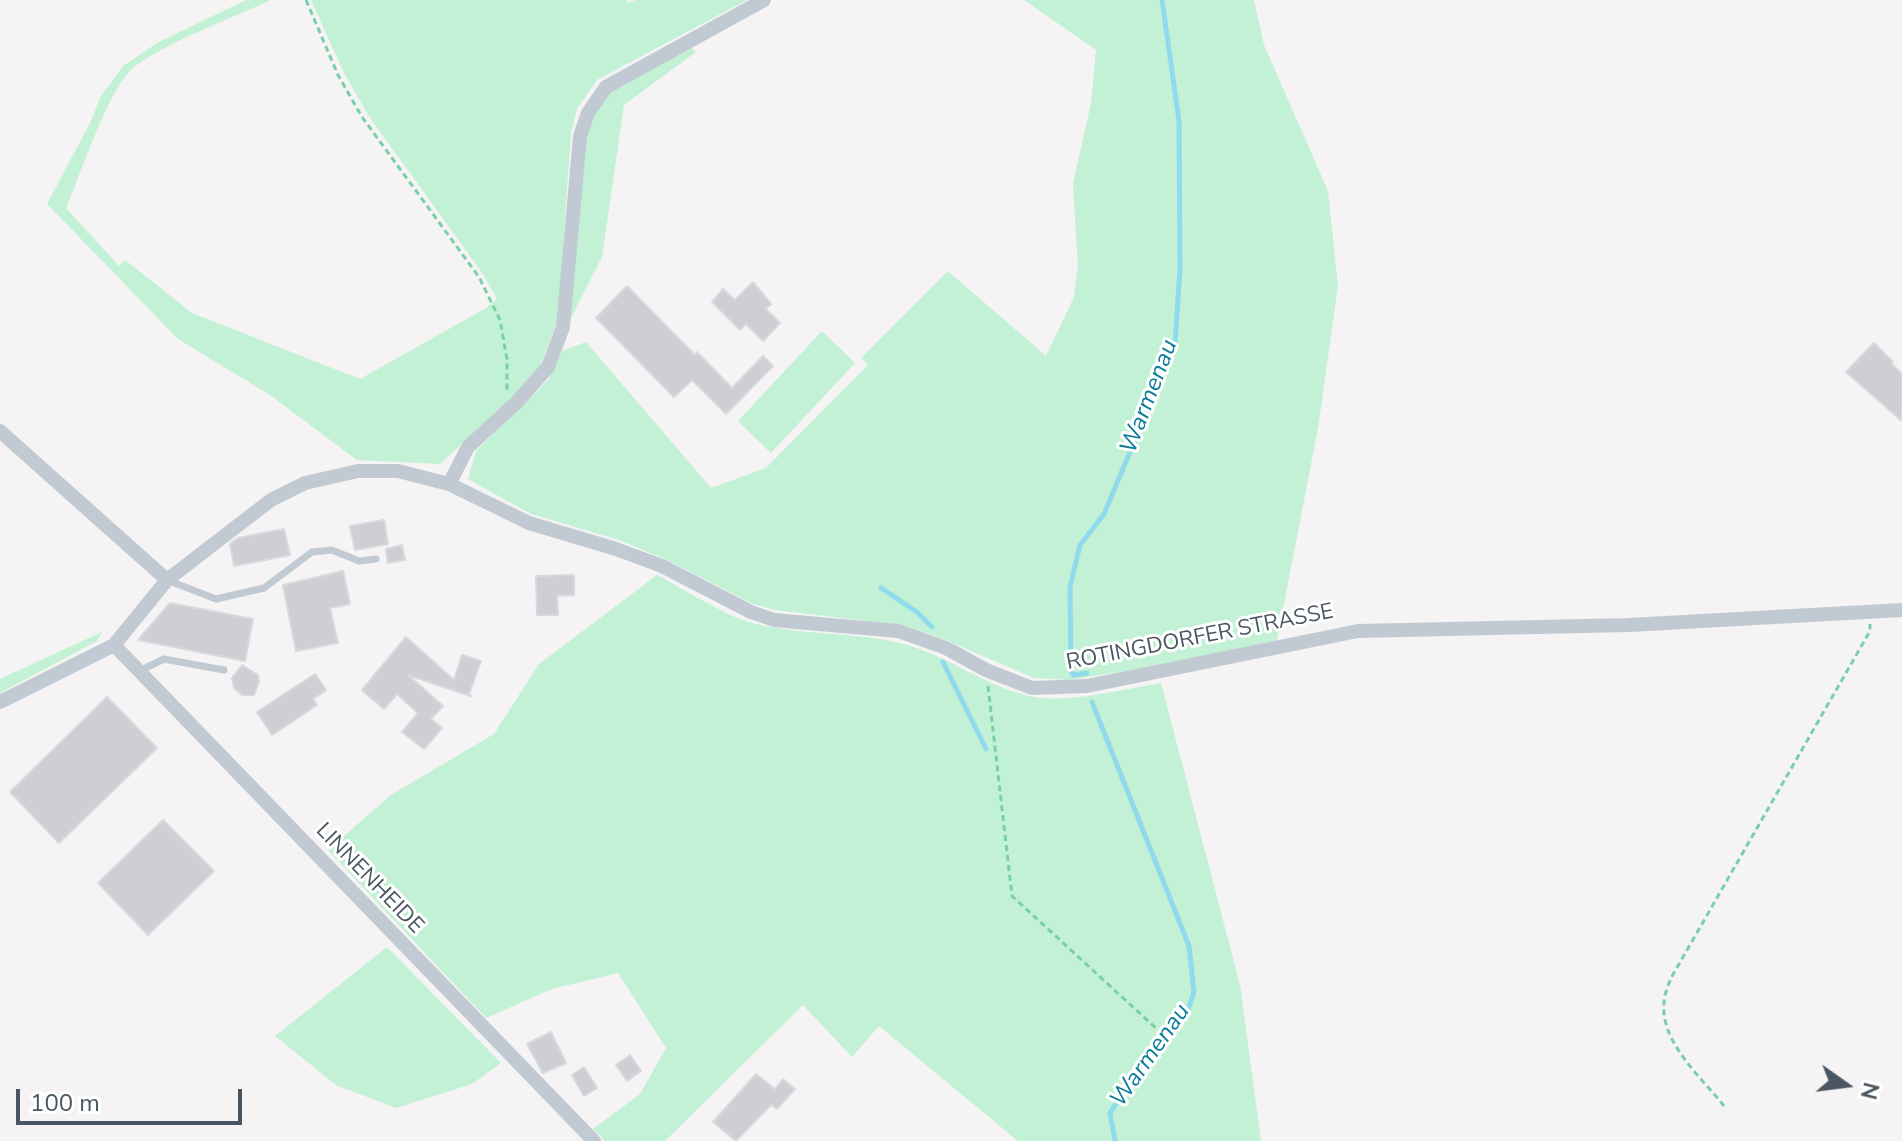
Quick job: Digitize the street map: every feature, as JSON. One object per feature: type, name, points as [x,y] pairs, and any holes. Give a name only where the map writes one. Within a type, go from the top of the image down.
[{"type":"street","points":[[449,484],[468,447],[548,367],[565,321],[580,136],[588,113],[606,87],[764,0]]},
{"type":"street","points":[[0,431],[167,580]]},
{"type":"street","name":"ROTINGDORFER STRASSE","points":[[114,645],[167,580],[271,500],[305,483],[358,471],[398,471],[449,484],[529,523],[662,566],[751,612],[774,620],[898,631],[946,648],[986,670],[1032,688],[1087,686],[1358,631],[1629,625],[1902,610]]},
{"type":"street","points":[[0,702],[114,645]]},
{"type":"street","name":"LINNENHEIDE","points":[[114,645],[594,1141]]},
{"type":"lane","points":[[167,580],[216,599],[264,588],[312,552],[332,550],[359,561],[376,559]]},
{"type":"lane","points":[[139,671],[164,659],[224,670]]},
{"type":"path","points":[[306,0],[338,75],[362,117],[479,277],[500,320],[507,359],[507,411]]},
{"type":"path","points":[[1724,1106],[1676,1047],[1665,1020],[1664,1002],[1671,978],[1870,631],[1870,612]]},
{"type":"path","points":[[986,670],[1012,896],[1170,1041]]},
{"type":"green space","points":[[246,0],[271,0],[174,43],[128,73],[102,118],[66,208],[119,266],[125,260],[192,313],[360,379],[497,299],[483,274],[368,115],[343,71],[311,0],[626,0],[629,3],[635,0],[747,0],[597,80],[577,109],[571,133],[558,320],[539,368],[513,397],[440,464],[357,460],[270,395],[178,339],[47,204],[101,96],[123,66],[157,43]]},
{"type":"green space","points":[[1024,0],[1254,0],[1264,45],[1328,191],[1338,286],[1318,428],[1277,640],[1182,662],[1069,680],[1034,678],[946,640],[901,625],[775,610],[753,604],[665,559],[619,540],[531,514],[468,479],[476,451],[549,379],[562,351],[586,342],[711,488],[766,468],[868,365],[861,358],[948,271],[1046,356],[1074,297],[1078,266],[1073,184],[1091,103],[1096,50]]},
{"type":"green space","points":[[691,47],[696,52],[624,105],[602,257],[570,320],[585,138],[592,117],[611,91]]},
{"type":"green space","points":[[822,331],[855,363],[771,453],[738,421]]},
{"type":"green space","points":[[657,575],[749,622],[787,630],[900,643],[934,655],[1000,687],[1035,697],[1081,697],[1161,683],[1240,985],[1261,1141],[1018,1141],[879,1026],[852,1057],[803,1005],[665,1141],[605,1141],[593,1129],[640,1094],[666,1048],[618,973],[552,989],[486,1018],[328,850],[391,795],[494,734],[539,664]]},
{"type":"green space","points":[[102,632],[97,641],[0,693],[0,679]]},
{"type":"green space","points":[[387,947],[501,1063],[472,1084],[396,1108],[336,1085],[275,1036]]},
{"type":"building","points":[[753,282],[771,304],[766,309],[780,323],[763,341],[746,324],[740,330],[712,302],[723,289],[735,300]]},
{"type":"building","points":[[627,286],[732,388],[763,356],[773,366],[726,414],[692,380],[674,397],[596,318]]},
{"type":"building","points":[[1874,343],[1902,374],[1902,421],[1846,372]]},
{"type":"building","points":[[384,520],[388,544],[355,550],[350,526]]},
{"type":"building","points":[[284,529],[290,555],[234,566],[230,544],[238,538]]},
{"type":"building","points":[[402,545],[405,560],[388,563],[386,549]]},
{"type":"building","points":[[343,571],[350,604],[330,608],[338,643],[296,651],[283,585]]},
{"type":"building","points":[[574,575],[574,595],[557,596],[558,615],[537,615],[536,576]]},
{"type":"building","points":[[170,603],[253,619],[245,661],[138,640]]},
{"type":"building","points":[[406,637],[454,680],[462,655],[481,661],[469,694],[471,696],[408,675],[443,706],[431,719],[442,728],[424,749],[402,732],[418,713],[397,694],[384,709],[362,690]]},
{"type":"building","points":[[242,665],[258,675],[254,695],[242,695],[234,688],[232,678]]},
{"type":"building","points":[[315,674],[326,690],[313,699],[317,705],[272,735],[257,712]]},
{"type":"building","points":[[107,697],[157,748],[59,843],[10,792]]},
{"type":"building","points":[[163,820],[214,871],[148,935],[98,883]]},
{"type":"building","points":[[551,1032],[566,1063],[543,1073],[527,1044]]},
{"type":"building","points":[[630,1055],[641,1071],[627,1081],[616,1065]]},
{"type":"building","points":[[584,1067],[597,1088],[584,1096],[572,1075]]},
{"type":"building","points":[[756,1074],[775,1089],[783,1079],[795,1089],[777,1109],[771,1105],[736,1141],[713,1122]]},
{"type":"waterway","name":"Warmenau","points":[[1087,673],[1073,675],[1071,671],[1070,587],[1080,545],[1104,514],[1175,345],[1180,269],[1179,121],[1162,0]]},
{"type":"waterway","points":[[881,588],[917,612],[932,627]]},
{"type":"waterway","points":[[943,662],[986,749]]},
{"type":"waterway","name":"Warmenau","points":[[1092,702],[1189,946],[1194,992],[1187,1013],[1159,1039],[1110,1113],[1115,1141]]}]
